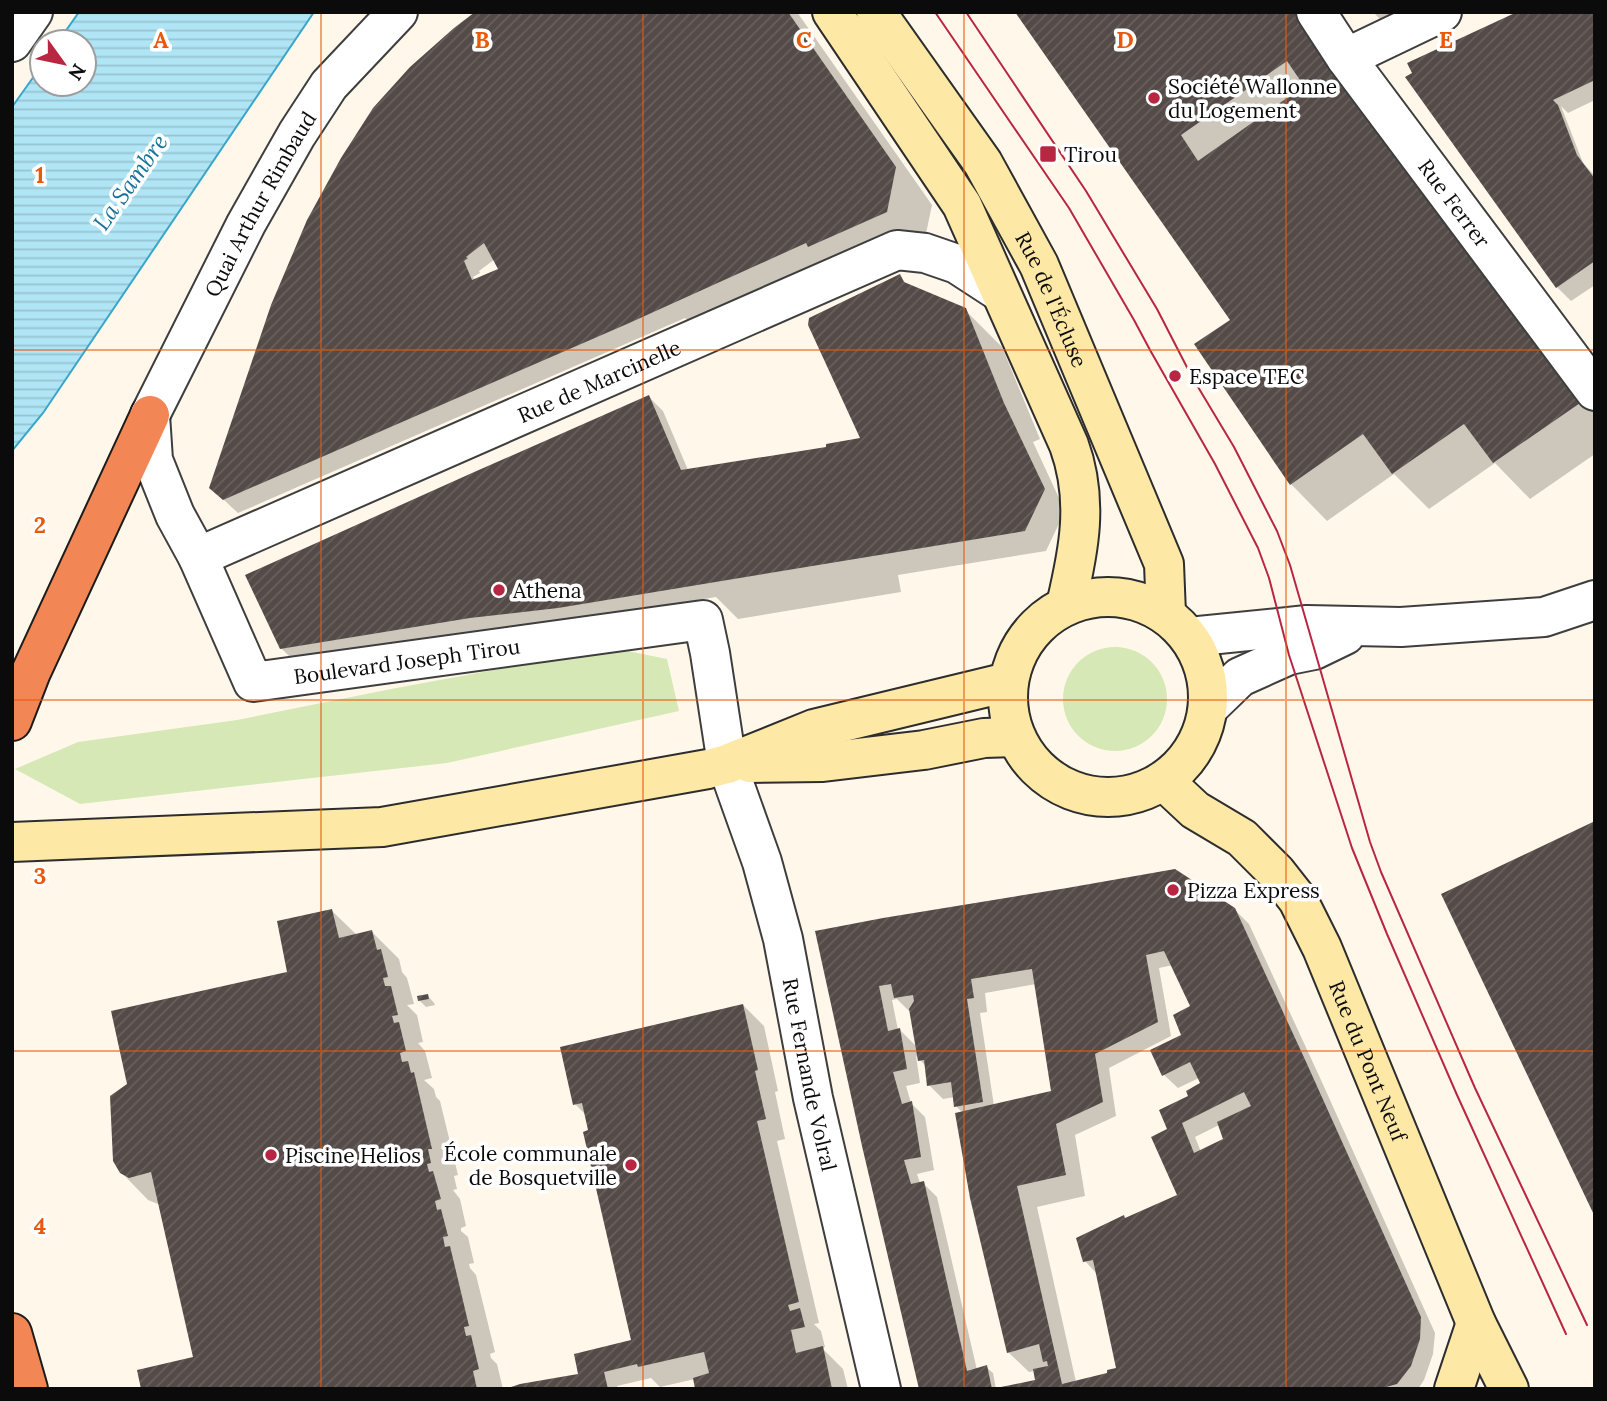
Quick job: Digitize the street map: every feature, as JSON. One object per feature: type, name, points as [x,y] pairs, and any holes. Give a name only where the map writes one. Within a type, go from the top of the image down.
[{"type":"highway","points":[[12,721],[31,672],[150,415]]},
{"type":"highway","points":[[12,1333],[28,1389]]},
{"type":"main road","name":"Rue de l'Écluse","points":[[832,12],[962,205],[1069,445],[1075,464],[1081,507],[1080,537],[1066,605]]},
{"type":"main road","name":"Rue de l'Écluse","points":[[876,12],[983,163],[1039,265],[1164,564],[1178,626]]},
{"type":"main road","points":[[1105,597],[1137,601],[1178,626],[1198,651],[1207,675],[1210,706],[1205,726],[1191,757],[1165,782],[1102,799],[1079,795],[1057,786],[1037,770],[1015,737],[1008,710],[1008,682],[1023,643],[1035,628],[1066,605],[1105,597]]},
{"type":"main road","points":[[12,842],[382,827],[708,769],[814,729],[1008,682]]},
{"type":"main road","points":[[727,764],[823,762],[924,750],[984,738],[1015,737]]},
{"type":"main road","name":"Rue du Pont Neuf","points":[[1165,782],[1195,810],[1242,838],[1276,872],[1298,900],[1322,948],[1476,1323],[1509,1389]]},
{"type":"main road","points":[[1454,1389],[1476,1323]]},
{"type":"street","points":[[12,42],[33,12]]},
{"type":"street","name":"Quai Arthur Rimbaud","points":[[150,415],[246,224],[297,134],[329,85],[398,12]]},
{"type":"street","name":"Rue Ferrer","points":[[1316,12],[1346,58],[1595,391]]},
{"type":"street","points":[[1346,58],[1442,12]]},
{"type":"street","name":"Rue de Marcinelle","points":[[198,557],[897,250],[925,253],[957,264],[1000,292]]},
{"type":"street","name":"Boulevard Joseph Tirou","points":[[150,415],[153,460],[175,515],[198,557],[253,682],[703,620],[727,764]]},
{"type":"street","points":[[1178,626],[1401,627],[1544,617],[1595,600]]},
{"type":"street","points":[[1210,706],[1240,677],[1289,655],[1314,650],[1366,626]]},
{"type":"street","name":"Rue Fernande Volral","points":[[727,764],[762,862],[783,939],[813,1098],[881,1389]]},
{"type":"green space","points":[[1115,647],[1135,651],[1152,662],[1163,679],[1167,699],[1163,719],[1152,736],[1135,747],[1115,751],[1095,747],[1078,736],[1067,719],[1063,699],[1067,679],[1078,662],[1095,651]]},
{"type":"green space","points":[[613,648],[667,659],[679,711],[447,763],[80,804],[15,769],[78,742],[237,720]]},
{"type":"water","name":"La Sambre","points":[[79,12],[314,12],[43,413],[12,451],[12,107],[28,85],[28,98],[98,98],[98,28],[68,28]]},
{"type":"building","points":[[475,12],[788,12],[896,167],[887,212],[808,247],[806,243],[223,500],[209,488],[271,305],[307,220],[341,158],[373,108],[410,67]],"holes":[[[484,243],[498,269],[472,280],[464,261]]]},
{"type":"building","points":[[1015,12],[1314,12],[1583,401],[1493,463],[1464,424],[1392,474],[1363,434],[1290,485],[1194,344],[1230,320]],"holes":[[[1287,61],[1304,86],[1198,161],[1181,135]]]},
{"type":"building","points":[[1517,12],[1595,12],[1595,80],[1553,100],[1558,105],[1577,155],[1595,179],[1595,261],[1556,288],[1405,77],[1412,73],[1407,63]]},
{"type":"building","points":[[900,274],[904,282],[966,308],[1004,403],[1045,489],[1025,531],[558,608],[470,618],[280,649],[245,575],[649,395],[681,470],[826,447],[826,444],[860,438],[808,325],[809,318]]},
{"type":"building","points":[[1595,821],[1595,1217],[1441,894]]},
{"type":"building","points":[[1175,869],[1235,908],[1421,1317],[1420,1339],[1411,1366],[1397,1384],[1379,1389],[1001,1389],[1035,1380],[1033,1369],[1048,1366],[1047,1361],[1043,1362],[1039,1344],[1007,1353],[970,1198],[955,1113],[1051,1091],[1032,969],[971,979],[974,998],[967,999],[983,1102],[954,1107],[951,1082],[927,1086],[924,1060],[918,1061],[909,1009],[914,1001],[913,995],[894,998],[891,984],[879,986],[888,1031],[900,1028],[907,1069],[893,1072],[902,1104],[912,1101],[921,1157],[904,1160],[911,1184],[924,1181],[967,1371],[987,1365],[992,1389],[919,1389],[815,931]],"holes":[[[1164,951],[1190,1006],[1173,1015],[1181,1035],[1150,1050],[1162,1076],[1190,1062],[1200,1083],[1186,1091],[1188,1096],[1159,1110],[1167,1129],[1151,1137],[1177,1195],[1125,1218],[1124,1215],[1076,1238],[1083,1262],[1093,1260],[1116,1368],[1107,1370],[1107,1373],[1062,1384],[1017,1186],[1066,1175],[1056,1124],[1103,1102],[1095,1054],[1158,1022],[1146,955]],[[1244,1092],[1251,1106],[1217,1122],[1223,1139],[1194,1153],[1182,1123]]]},
{"type":"building","name":"Piscine Helios","points":[[332,909],[339,938],[372,930],[377,950],[381,949],[388,977],[383,978],[385,986],[391,986],[398,1015],[392,1016],[394,1023],[399,1022],[406,1051],[400,1053],[402,1062],[408,1061],[411,1073],[414,1072],[432,1149],[428,1149],[431,1163],[427,1164],[429,1172],[433,1171],[441,1199],[435,1201],[437,1210],[441,1209],[448,1236],[443,1237],[445,1247],[450,1246],[469,1326],[464,1327],[466,1336],[471,1335],[479,1369],[473,1371],[477,1389],[141,1389],[137,1370],[193,1357],[151,1172],[129,1178],[120,1173],[113,1161],[110,1096],[127,1084],[111,1011],[287,972],[277,921]]},
{"type":"building","points":[[428,994],[429,999],[418,1001],[417,996]]},
{"type":"building","points":[[743,1004],[766,1119],[757,1121],[799,1302],[788,1305],[790,1311],[800,1308],[805,1327],[791,1330],[796,1353],[823,1346],[832,1389],[695,1389],[693,1378],[709,1373],[704,1352],[604,1372],[608,1389],[505,1389],[578,1374],[574,1354],[631,1340],[583,1132],[588,1130],[582,1103],[573,1105],[560,1047]]},
{"type":"tram line","points":[[935,12],[1069,208],[1215,464],[1258,548],[1269,578],[1289,655],[1352,848],[1457,1095],[1566,1334]]},
{"type":"tram line","points":[[966,12],[1086,191],[1157,309],[1192,377],[1234,447],[1277,531],[1290,565],[1381,872],[1475,1088],[1587,1325]]},
{"type":"place","name":"Société Wallonne du Logement","points":[[1154,98]]},
{"type":"place","name":"Tirou","points":[[1048,154]]},
{"type":"place","name":"Espace TEC","points":[[1175,376]]},
{"type":"place","name":"Athena","points":[[499,590]]},
{"type":"place","name":"Pizza Express","points":[[1173,890]]},
{"type":"place","name":"Piscine Helios","points":[[271,1155]]},
{"type":"place","name":"École communale de Bosquetville","points":[[631,1165]]}]
